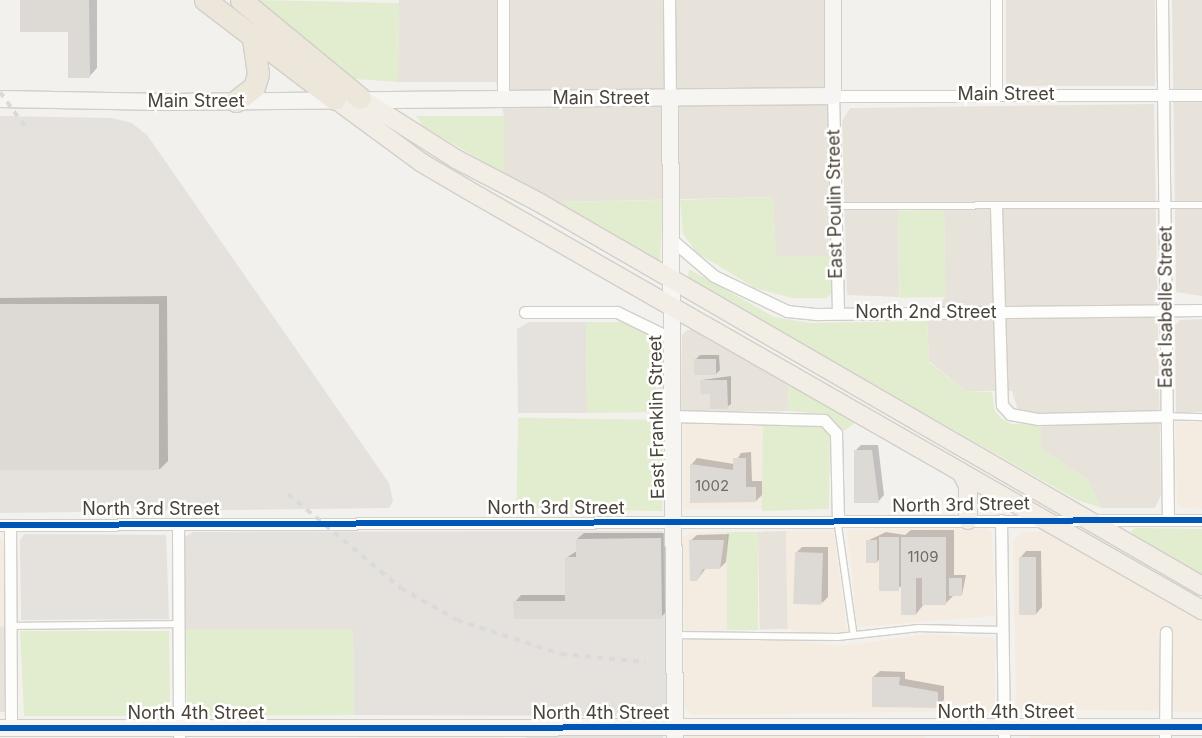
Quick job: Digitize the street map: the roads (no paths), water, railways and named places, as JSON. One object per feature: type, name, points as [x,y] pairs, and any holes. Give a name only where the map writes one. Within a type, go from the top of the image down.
[{"type":"highway","points":[[205,0],[335,99]]},
{"type":"highway","points":[[241,0],[360,98]]},
{"type":"highway","points":[[236,101],[254,87],[258,74],[253,38]]},
{"type":"main road","points":[[360,98],[456,159],[672,280],[1202,586]]},
{"type":"main road","points":[[335,99],[422,163],[1202,610]]},
{"type":"main road","points":[[962,472],[968,486],[968,520]]},
{"type":"street","points":[[503,0],[503,99]]},
{"type":"street","points":[[669,0],[670,98]]},
{"type":"street","points":[[833,0],[833,96]]},
{"type":"street","points":[[996,0],[996,94]]},
{"type":"street","name":"East Isabelle Street","points":[[1162,0],[1166,205],[1168,520]]},
{"type":"street","name":"Main Street","points":[[0,99],[236,101],[360,98],[503,99],[1202,94]]},
{"type":"street","name":"East Poulin Street","points":[[833,96],[838,312]]},
{"type":"street","name":"East Franklin Street","points":[[670,98],[675,733]]},
{"type":"street","points":[[996,207],[1002,405],[1010,414],[1038,419],[1166,416]]},
{"type":"street","name":"North 2nd Street","points":[[672,240],[714,276],[767,305],[817,314],[838,312],[1202,310]]},
{"type":"street","points":[[525,312],[616,312],[636,318],[672,339]]},
{"type":"street","points":[[672,416],[824,420],[836,433],[838,522]]},
{"type":"street","name":"North 3rd Street","points":[[5,525],[838,522],[1046,519],[1202,520]]},
{"type":"street","points":[[1001,520],[1004,733]]},
{"type":"street","points":[[178,524],[179,733]]},
{"type":"street","points":[[5,525],[10,626],[7,732]]},
{"type":"street","points":[[1164,732],[1166,632]]},
{"type":"street","points":[[927,727],[946,738]]},
{"type":"street","name":"North 4th Street","points":[[7,732],[675,733],[927,727],[1004,733],[1164,732],[1202,727]]},
{"type":"lane","points":[[835,206],[1202,205]]},
{"type":"lane","points":[[1166,416],[1202,416]]},
{"type":"lane","points":[[838,522],[854,635]]},
{"type":"lane","points":[[10,626],[178,624]]},
{"type":"lane","points":[[674,635],[854,635],[918,628],[1002,630]]},
{"type":"railway","points":[[0,92],[26,128]]},
{"type":"railway","points":[[288,494],[401,588],[457,620],[561,654],[646,662]]}]
